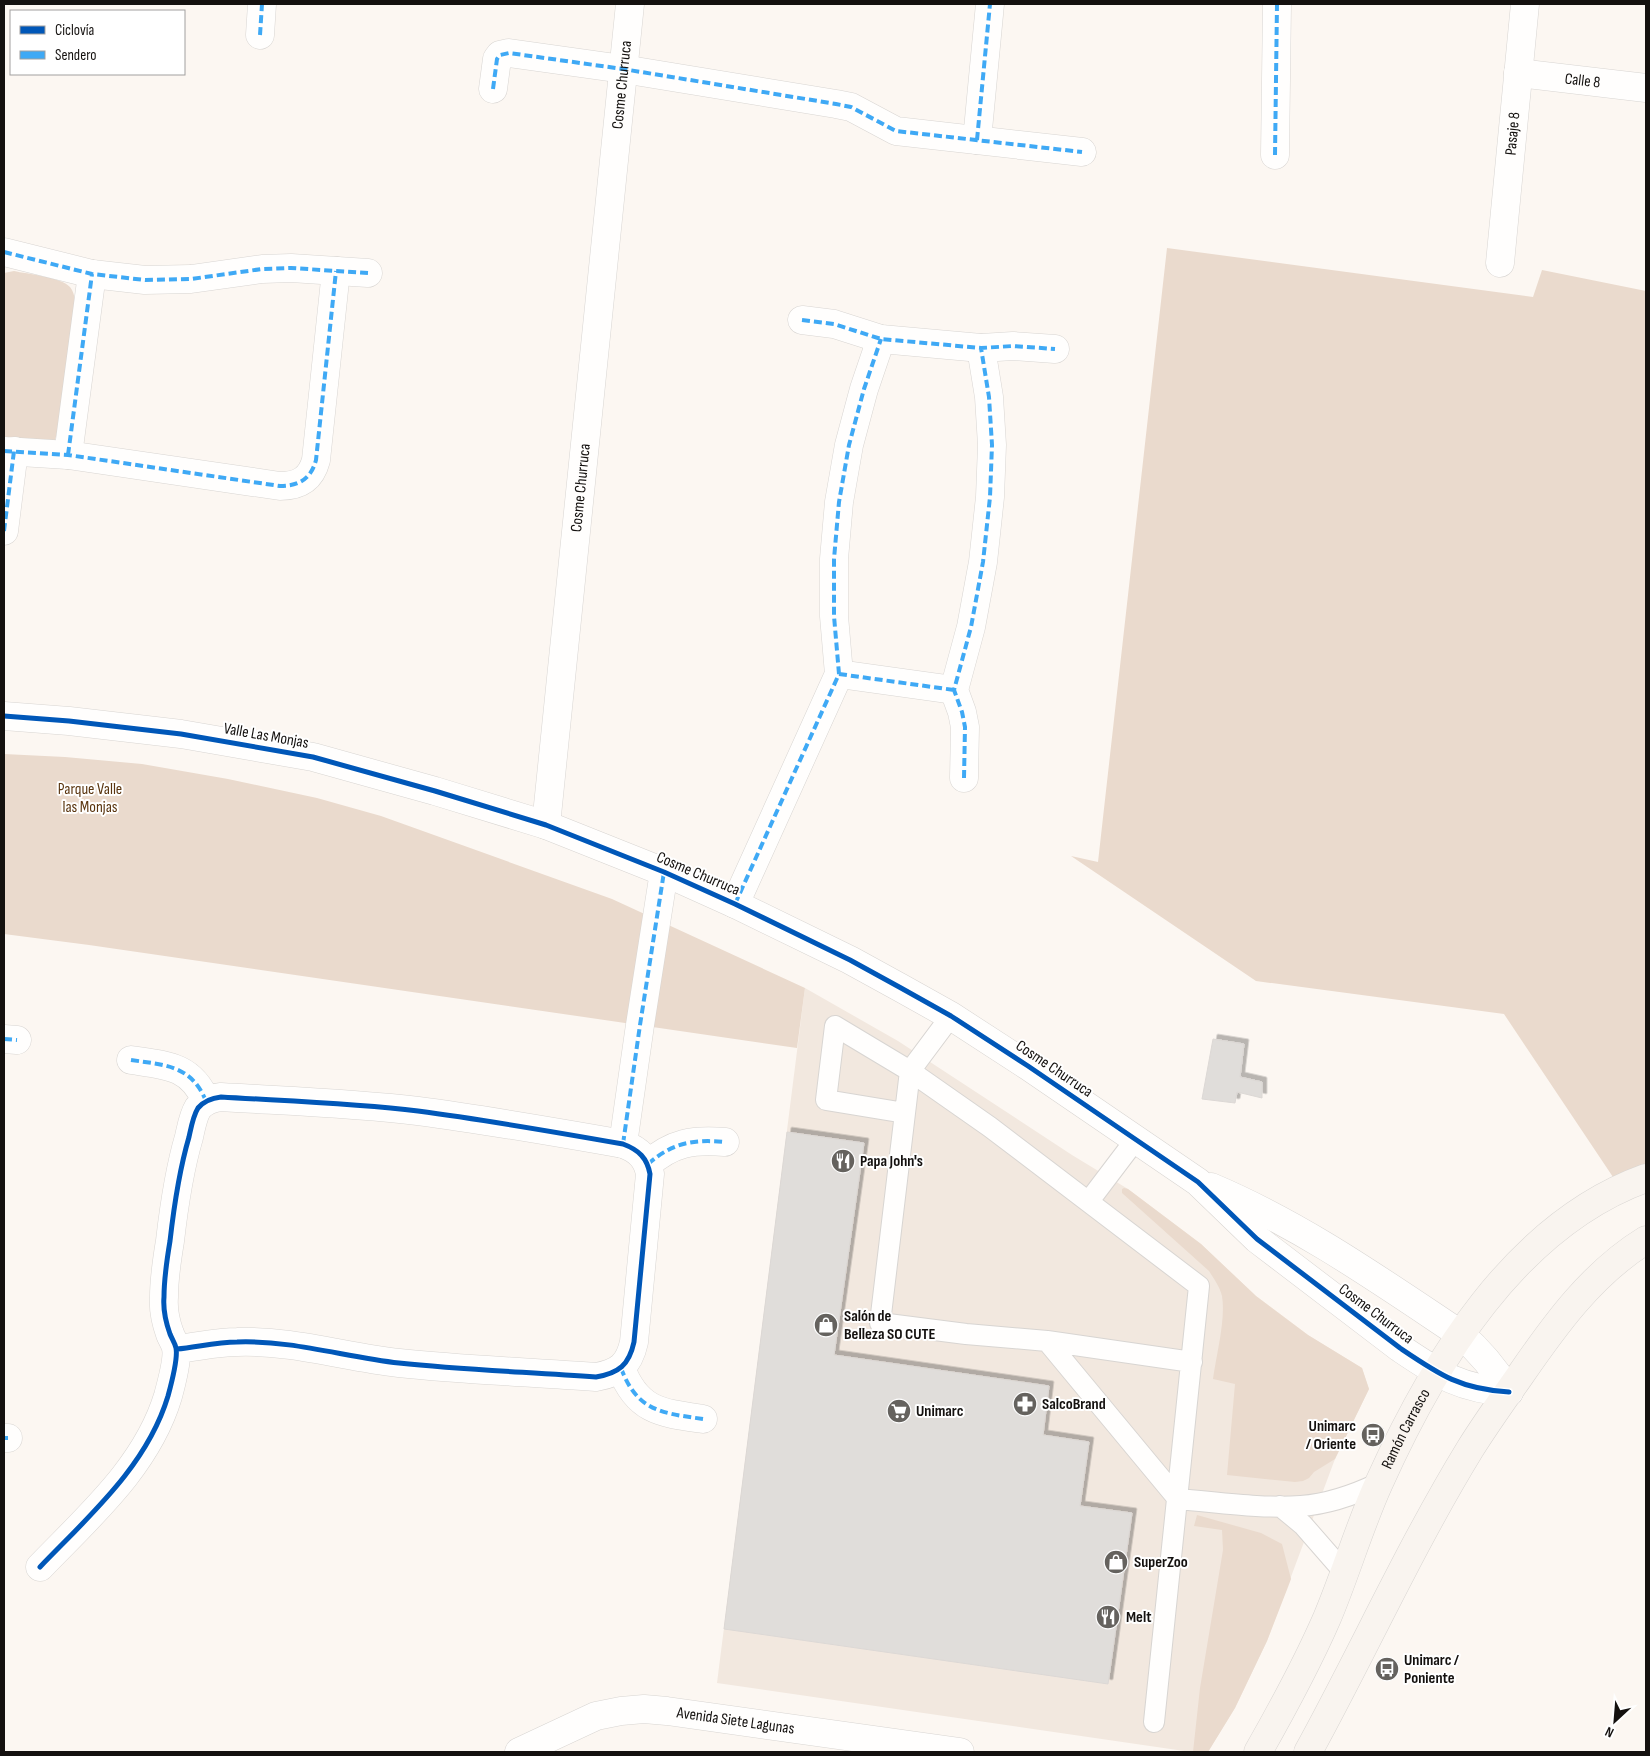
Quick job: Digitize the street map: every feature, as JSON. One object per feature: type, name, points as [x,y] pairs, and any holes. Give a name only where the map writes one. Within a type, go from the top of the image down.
[{"type":"main road","name":"Ramón Carrasco","points":[[1258,1752],[1310,1655],[1379,1483],[1412,1414],[1460,1334],[1490,1296],[1548,1236],[1577,1214],[1607,1196],[1646,1178]]},
{"type":"main road","points":[[1308,1752],[1471,1448],[1560,1321],[1584,1292],[1609,1268],[1646,1240]]},
{"type":"street","points":[[260,35],[262,4]]},
{"type":"street","name":"Cosme Churruca","points":[[630,4],[546,825],[664,872],[736,904],[850,960],[951,1016],[1198,1182],[1257,1239],[1400,1348],[1454,1381],[1472,1388],[1509,1392]]},
{"type":"street","points":[[977,140],[990,4]]},
{"type":"street","points":[[1275,155],[1276,4]]},
{"type":"street","name":"Pasaje 8","points":[[1500,263],[1525,4]]},
{"type":"street","points":[[493,89],[497,59],[504,53],[623,69],[836,104],[851,107],[896,131],[1082,152]]},
{"type":"street","name":"Calle 8","points":[[1518,73],[1646,88]]},
{"type":"street","points":[[4,252],[92,274],[145,280],[208,277],[262,269],[291,268],[368,273]]},
{"type":"street","points":[[4,531],[9,451],[68,455],[280,486],[297,484],[304,481],[310,475],[316,460],[336,271]]},
{"type":"street","points":[[68,455],[92,274]]},
{"type":"street","points":[[802,320],[834,324],[881,339],[981,348],[1012,346],[1055,348]]},
{"type":"street","points":[[736,904],[839,674],[834,606],[834,559],[839,502],[849,445],[861,398],[881,339]]},
{"type":"street","points":[[964,778],[965,727],[954,690],[971,627],[983,562],[990,497],[992,436],[989,397],[981,348]]},
{"type":"street","points":[[839,674],[954,690]]},
{"type":"street","name":"Valle Las Monjas","points":[[4,716],[69,721],[181,734],[313,757],[435,791],[546,825]]},
{"type":"street","points":[[623,1144],[664,872]]},
{"type":"street","points":[[131,1060],[168,1066],[181,1071],[193,1079],[201,1089],[206,1101]]},
{"type":"street","points":[[40,1567],[116,1488],[138,1459],[159,1420],[168,1397],[177,1349],[166,1319],[163,1299],[174,1203],[182,1159],[194,1117],[198,1108],[206,1101],[221,1097],[319,1102],[416,1111],[520,1125],[623,1144],[634,1148],[643,1156],[648,1164],[650,1174],[634,1342],[627,1361],[621,1368],[610,1375],[596,1377],[401,1363],[259,1342],[236,1342],[177,1349]]},
{"type":"street","points":[[648,1164],[668,1150],[686,1142],[705,1140],[724,1142]]},
{"type":"street","name":"Cosme Churruca","points":[[1198,1182],[1270,1214],[1305,1233],[1460,1334],[1489,1362],[1509,1392]]},
{"type":"street","points":[[621,1368],[631,1389],[649,1406],[665,1413],[702,1419]]},
{"type":"street","name":"Avenida Siete Lagunas","points":[[519,1752],[596,1716],[644,1709],[960,1752]]},
{"type":"lane","points":[[951,1016],[910,1070],[880,1323],[966,1334],[1047,1341],[1192,1362]]},
{"type":"lane","points":[[905,1113],[826,1100],[835,1026],[910,1070],[990,1127],[1089,1200],[1199,1286],[1154,1722]]},
{"type":"lane","points":[[1089,1200],[1136,1139]]},
{"type":"lane","points":[[1047,1341],[1178,1498],[1302,1506],[1344,1497],[1379,1483]]},
{"type":"lane","points":[[1280,1506],[1303,1525],[1344,1572]]},
{"type":"shaded area","points":[[805,988],[898,1041],[1072,1155],[1128,1189],[1201,1244],[1256,1296],[1308,1335],[1362,1368],[1369,1389],[1335,1459],[1267,1641],[1235,1708],[1208,1752],[1191,1752],[717,1683]]},
{"type":"green space","points":[[1167,248],[1533,297],[1542,270],[1646,291],[1646,1178],[1621,1189],[1504,1014],[1256,981],[1071,856],[1098,862]]},
{"type":"green space","points":[[14,271],[52,278],[66,284],[70,287],[75,300],[76,305],[58,430],[55,440],[49,444],[4,439],[4,273]]},
{"type":"green space","name":"Parque Valle las Monjas","points":[[4,754],[142,764],[228,779],[317,798],[381,816],[612,899],[805,988],[797,1048],[4,934]]},
{"type":"green space","points":[[1124,1188],[1128,1189],[1201,1244],[1256,1296],[1308,1335],[1362,1368],[1369,1389],[1335,1459],[1314,1472],[1309,1478],[1295,1482],[1227,1475],[1235,1384],[1213,1379],[1222,1326],[1223,1305],[1221,1293],[1209,1271],[1122,1193]]},
{"type":"green space","points":[[1197,1515],[1261,1533],[1282,1544],[1291,1579],[1267,1641],[1235,1708],[1208,1752],[1193,1752],[1200,1688],[1223,1550],[1222,1530],[1194,1526]]},
{"type":"building","points":[[1213,1039],[1244,1044],[1240,1077],[1262,1082],[1262,1098],[1237,1092],[1235,1103],[1202,1099]]},
{"type":"building","name":"Unimarc","points":[[787,1132],[864,1143],[834,1355],[1049,1386],[1043,1435],[1089,1442],[1080,1506],[1132,1513],[1108,1684],[724,1629]]},
{"type":"marked path","points":[[260,35],[262,4]]},
{"type":"marked path","points":[[977,140],[990,4]]},
{"type":"marked path","points":[[1275,155],[1277,4]]},
{"type":"marked path","points":[[493,89],[497,59],[500,55],[509,53],[623,69],[851,107],[896,131],[1082,152]]},
{"type":"marked path","points":[[4,252],[92,274],[145,280],[191,279],[262,269],[291,268],[368,273]]},
{"type":"marked path","points":[[4,451],[68,455],[280,486],[298,483],[311,472],[316,460],[336,271]]},
{"type":"marked path","points":[[68,455],[92,274]]},
{"type":"marked path","points":[[802,320],[834,324],[881,339],[981,348],[1013,346],[1055,349]]},
{"type":"marked path","points":[[735,904],[839,674],[834,616],[834,559],[839,502],[849,445],[864,389],[881,339]]},
{"type":"marked path","points":[[964,778],[965,727],[954,690],[971,627],[983,562],[990,497],[992,445],[989,397],[981,348]]},
{"type":"marked path","points":[[4,531],[14,451]]},
{"type":"marked path","points":[[839,674],[954,690]]},
{"type":"marked path","points":[[623,1144],[664,872]]},
{"type":"marked path","points":[[4,1039],[17,1040]]},
{"type":"marked path","points":[[131,1060],[155,1063],[176,1069],[193,1080],[206,1101]]},
{"type":"marked path","points":[[648,1164],[666,1151],[684,1144],[703,1141],[725,1142]]},
{"type":"marked path","points":[[621,1368],[627,1382],[635,1393],[652,1407],[675,1415],[703,1419]]},
{"type":"cycle path","points":[[4,716],[69,721],[181,734],[313,757],[435,791],[546,825],[664,872],[850,960],[951,1016],[1198,1182],[1257,1239],[1400,1348],[1451,1379],[1477,1388],[1509,1392]]},
{"type":"cycle path","points":[[40,1567],[96,1509],[131,1467],[146,1445],[168,1396],[174,1372],[176,1346],[170,1334],[164,1311],[166,1269],[182,1163],[193,1118],[203,1103],[221,1097],[345,1104],[418,1111],[623,1144],[638,1152],[647,1163],[650,1174],[634,1342],[626,1362],[622,1367],[611,1373],[596,1377],[399,1363],[298,1346],[258,1342],[222,1343],[177,1349]]},
{"type":"place","name":"Papa John's","points":[[843,1161]]},
{"type":"place","name":"Salón de Belleza SO CUTE","points":[[826,1325]]},
{"type":"place","name":"SalcoBrand","points":[[1025,1404]]},
{"type":"place","name":"Unimarc","points":[[899,1411]]},
{"type":"place","name":"Unimarc / Oriente","points":[[1373,1435]]},
{"type":"place","name":"SuperZoo","points":[[1116,1562]]},
{"type":"place","name":"Melt","points":[[1108,1617]]},
{"type":"place","name":"Unimarc / Poniente","points":[[1387,1669]]}]
